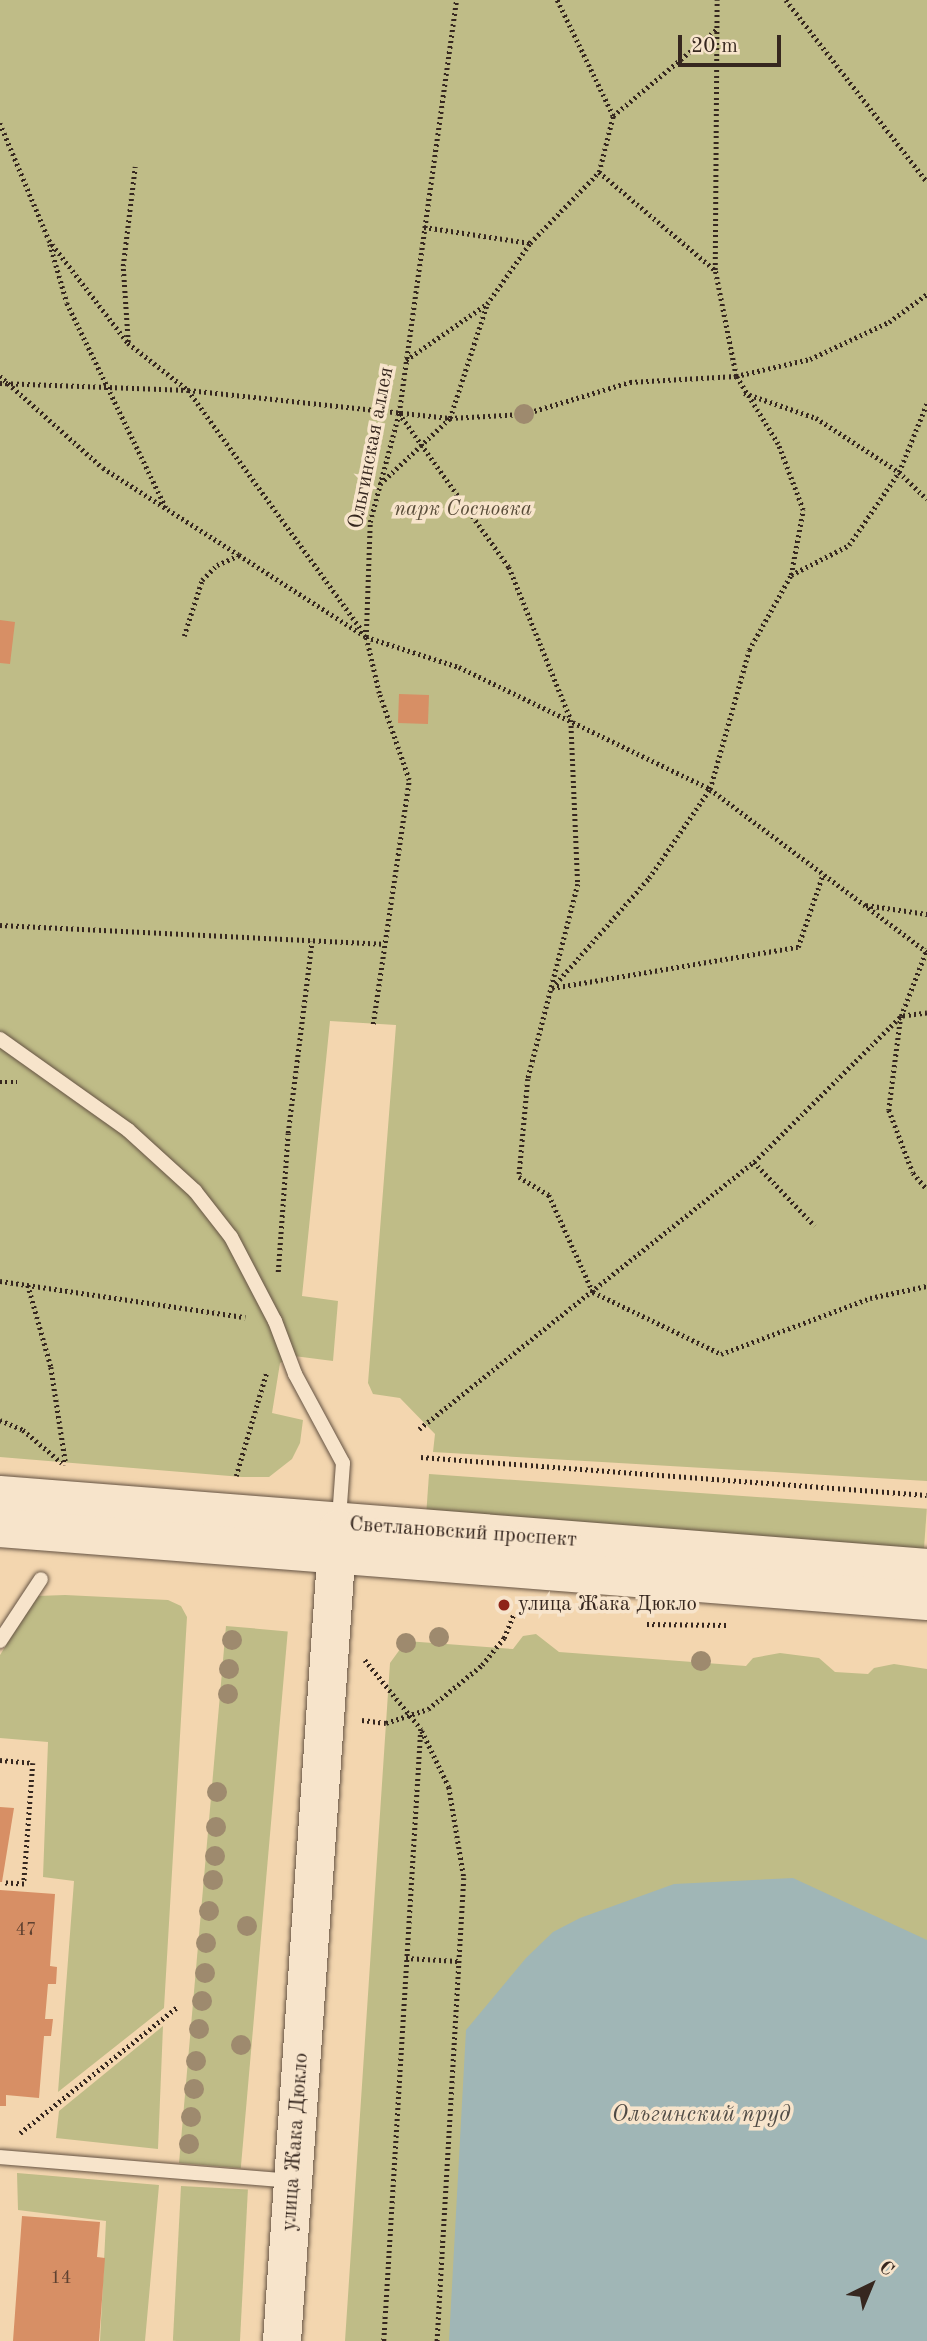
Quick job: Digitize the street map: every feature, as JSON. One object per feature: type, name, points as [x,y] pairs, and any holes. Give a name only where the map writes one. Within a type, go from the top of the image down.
[{"type":"main road","name":"Светлановский проспект","points":[[0,1495],[337,1539],[927,1601]]},
{"type":"main road","name":"Светлановский проспект","points":[[0,1528],[337,1539],[927,1568]]},
{"type":"main road","name":"улица Жака Дюкло","points":[[282,2341],[337,1539]]},
{"type":"lane","points":[[0,1039],[128,1130],[195,1191],[232,1237],[275,1321],[295,1374],[343,1462],[337,1539]]},
{"type":"lane","points":[[0,1641],[41,1579]]},
{"type":"lane","points":[[0,2157],[293,2182]]},
{"type":"path","name":"Ольгинская аллея","points":[[373,1024],[409,780],[379,693],[366,637],[370,522],[399,413],[456,0]]},
{"type":"path","points":[[557,0],[613,116]]},
{"type":"path","points":[[551,988],[649,878],[710,789],[750,650],[791,575],[803,510],[778,444],[743,393],[736,376],[715,270],[717,0]]},
{"type":"path","points":[[786,0],[927,182]]},
{"type":"path","points":[[380,485],[450,418],[488,304],[530,243],[599,172],[613,116],[717,29]]},
{"type":"path","points":[[0,122],[49,240],[67,303],[167,510]]},
{"type":"path","points":[[128,343],[123,266],[135,167]]},
{"type":"path","points":[[599,172],[715,270]]},
{"type":"path","points":[[424,227],[530,243]]},
{"type":"path","points":[[49,240],[128,343],[188,390],[366,637]]},
{"type":"path","points":[[0,383],[188,390],[450,418],[524,414],[630,383],[736,376],[810,359],[889,321],[927,294]]},
{"type":"path","points":[[406,360],[488,304]]},
{"type":"path","points":[[0,376],[12,383],[103,468],[366,637],[459,667],[710,789],[926,950],[901,1016],[890,1110],[913,1173],[927,1189]]},
{"type":"path","points":[[743,393],[816,418],[899,471],[927,499]]},
{"type":"path","points":[[791,575],[849,545],[899,471],[927,402]]},
{"type":"path","points":[[399,413],[420,447],[509,567],[571,720],[578,884],[528,1079],[519,1177],[549,1195],[593,1292],[721,1354],[870,1298],[927,1286]]},
{"type":"path","points":[[184,636],[202,580],[217,565],[239,555]]},
{"type":"path","points":[[551,988],[798,947],[823,874]]},
{"type":"path","points":[[863,904],[927,914]]},
{"type":"path","points":[[0,925],[383,944]]},
{"type":"path","points":[[235,1481],[274,1347],[288,1133],[312,941]]},
{"type":"path","points":[[419,1429],[754,1162],[901,1016],[927,1013]]},
{"type":"path","points":[[754,1162],[815,1226]]},
{"type":"path","points":[[0,1281],[275,1321]]},
{"type":"path","points":[[0,1420],[23,1430],[61,1461],[68,1477],[51,1367],[28,1285]]},
{"type":"path","points":[[421,1457],[927,1494]]},
{"type":"path","points":[[362,1720],[386,1723],[412,1717],[482,1665],[504,1638],[514,1613]]},
{"type":"path","points":[[365,1660],[421,1729],[449,1787],[464,1878],[437,2341]]},
{"type":"path","points":[[384,2341],[421,1729]]},
{"type":"path","points":[[0,1760],[33,1763],[24,1884],[2,1883]]},
{"type":"path","points":[[407,1958],[458,1961]]},
{"type":"path","points":[[10,2141],[177,2007]]},
{"type":"green space","name":"парк Сосновка","points":[[0,0],[927,0],[927,1481],[433,1452],[435,1434],[400,1398],[373,1394],[368,1383],[396,1025],[330,1021],[302,1296],[338,1301],[333,1361],[294,1356],[280,1363],[272,1413],[303,1420],[300,1443],[292,1459],[269,1477],[242,1477],[0,1457]]},
{"type":"green space","points":[[429,1474],[927,1509],[924,1555],[426,1520]]},
{"type":"green space","points":[[37,1596],[168,1600],[181,1606],[187,1617],[164,2008],[58,2092],[74,1881],[43,1877],[48,1742],[0,1738],[0,1655]]},
{"type":"green space","points":[[226,1626],[288,1631],[241,2168],[179,2163]]},
{"type":"green space","points":[[536,1634],[559,1652],[746,1666],[753,1658],[780,1653],[819,1658],[835,1672],[868,1674],[874,1668],[894,1664],[927,1669],[927,2341],[345,2341],[390,1663],[406,1641],[513,1649],[523,1636]]},
{"type":"green space","points":[[163,2026],[158,2149],[56,2138],[59,2111]]},
{"type":"green space","points":[[17,2173],[159,2185],[145,2341],[100,2341],[106,2221],[18,2210]]},
{"type":"green space","points":[[181,2186],[248,2190],[240,2341],[173,2341]]},
{"type":"water","name":"Ольгинский пруд","points":[[793,1878],[927,1940],[927,2341],[449,2341],[466,2030],[526,1958],[553,1932],[580,1918],[674,1884]]},
{"type":"building","points":[[0,620],[15,622],[10,664],[0,663]]},
{"type":"building","points":[[399,694],[429,695],[428,724],[398,723]]},
{"type":"building","points":[[0,1807],[14,1808],[2,1882],[0,1882]]},
{"type":"building","points":[[0,1890],[55,1894],[50,1966],[57,1967],[56,1984],[48,1984],[45,2019],[53,2019],[51,2036],[44,2036],[39,2098],[6,2095],[6,2106],[0,2106]]},
{"type":"building","points":[[22,2216],[100,2222],[97,2257],[105,2258],[99,2341],[13,2341]]},
{"type":"place","name":"улица Жака Дюкло","points":[[504,1605]]}]
